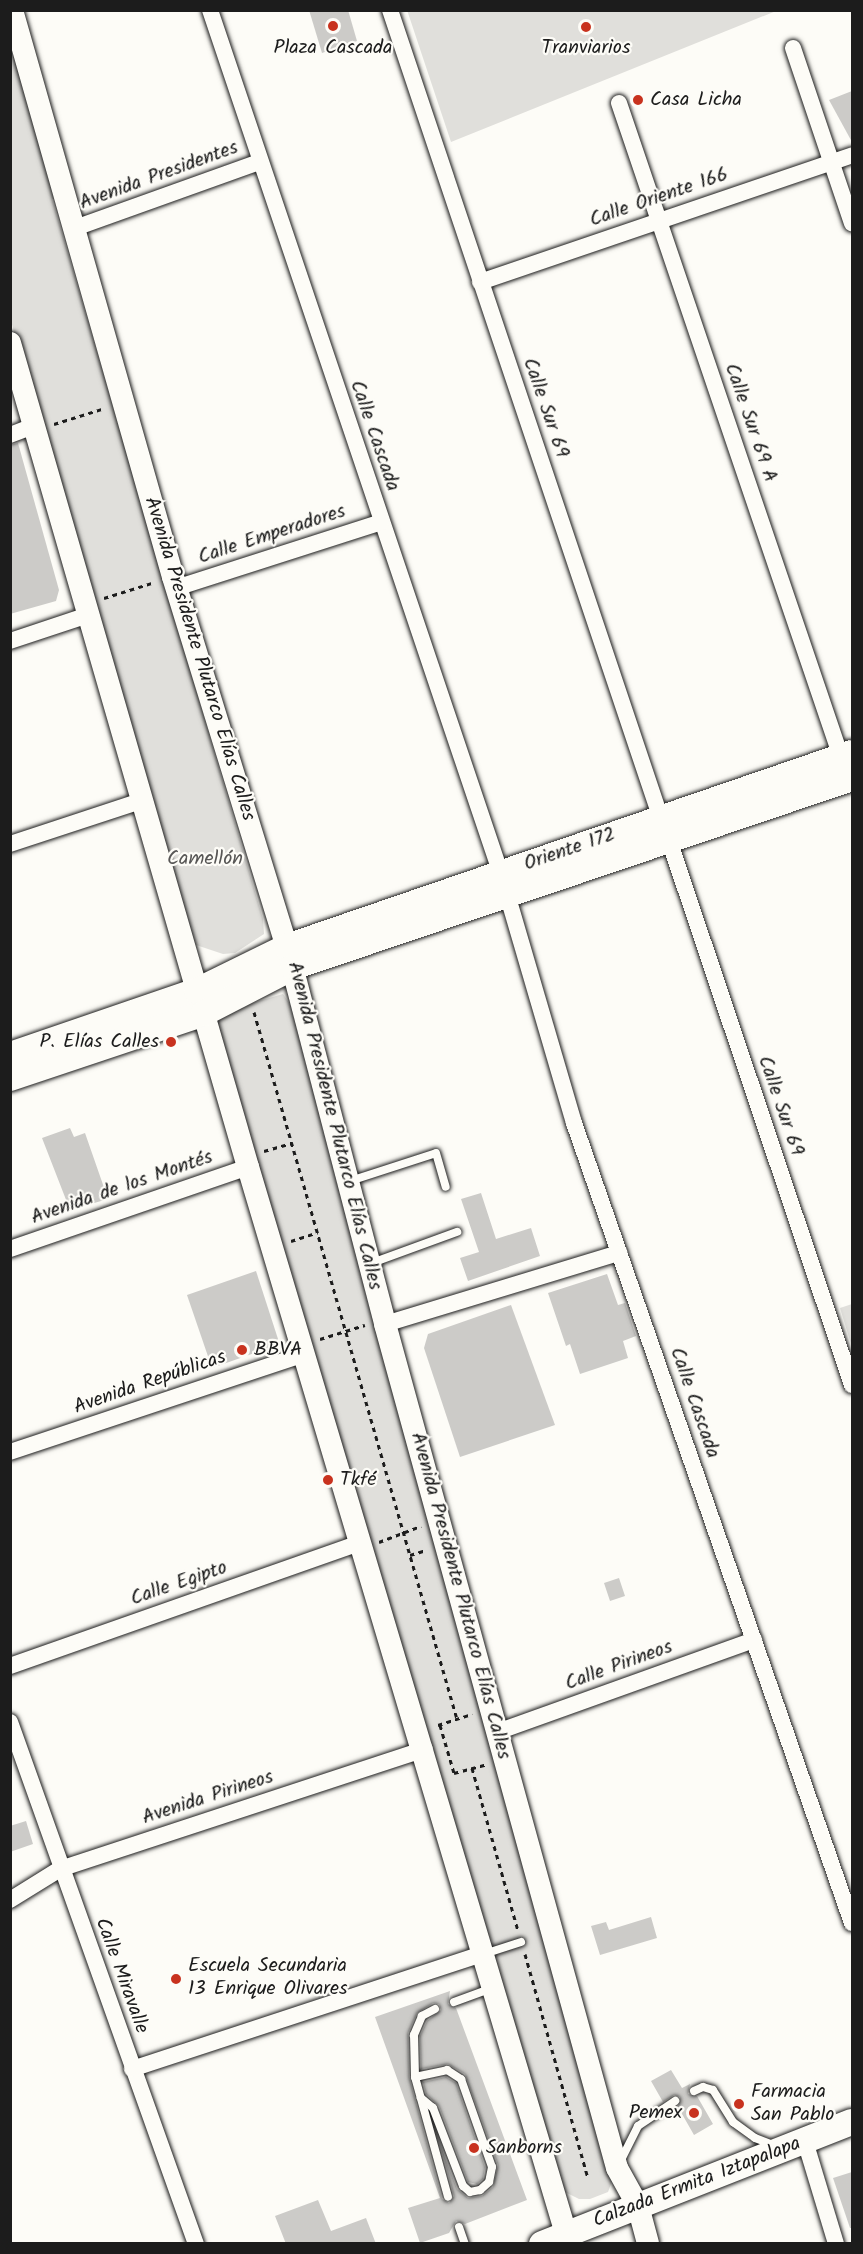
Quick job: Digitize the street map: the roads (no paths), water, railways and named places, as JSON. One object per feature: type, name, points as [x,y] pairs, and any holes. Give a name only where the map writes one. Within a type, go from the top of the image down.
[{"type":"main road","name":"Avenida Presidente Plutarco Elías Calles","points":[[12,10],[72,229],[175,583],[290,957],[384,1322],[617,2168],[638,2206],[648,2244]]},
{"type":"main road","points":[[10,343],[302,1350],[363,1545],[428,1735],[482,1954],[568,2239]]},
{"type":"main road","name":"Oriente 172","points":[[200,1002],[290,957],[665,829],[850,771]]},
{"type":"main road","points":[[10,1055],[200,1002]]},
{"type":"main road","points":[[10,1078],[200,1002]]},
{"type":"main road","name":"Calzada Ermita Iztapalapa","points":[[542,2244],[568,2239],[638,2206],[852,2122]]},
{"type":"street","name":"Calle Cascada","points":[[210,10],[259,162],[504,884],[574,1123],[852,1923]]},
{"type":"street","name":"Calle Sur 69","points":[[390,10],[852,1385]]},
{"type":"street","points":[[793,48],[852,223]]},
{"type":"street","name":"Calle Sur 69 A","points":[[619,103],[850,771]]},
{"type":"street","name":"Calle Oriente 166","points":[[480,282],[852,155]]},
{"type":"street","name":"Avenida Presidentes","points":[[72,229],[259,162]]},
{"type":"street","points":[[10,435],[35,428]]},
{"type":"street","name":"Calle Emperadores","points":[[175,583],[381,522]]},
{"type":"street","points":[[10,641],[87,609]]},
{"type":"street","points":[[10,844],[141,801]]},
{"type":"street","name":"Avenida de los Montés","points":[[10,1249],[247,1162]]},
{"type":"street","points":[[384,1322],[619,1253]]},
{"type":"street","name":"Avenida Repúblicas","points":[[10,1452],[302,1350]]},
{"type":"street","name":"Calle Egipto","points":[[10,1666],[363,1545]]},
{"type":"street","name":"Calle Pirineos","points":[[497,1732],[754,1640]]},
{"type":"street","name":"Calle Miravalle","points":[[10,1722],[60,1869],[196,2244]]},
{"type":"street","name":"Avenida Pirineos","points":[[10,1900],[60,1869],[428,1735]]},
{"type":"street","points":[[132,2069],[482,1954]]},
{"type":"street","points":[[795,2145],[836,2244]]},
{"type":"lane","points":[[347,1182],[436,1153],[446,1187]]},
{"type":"lane","points":[[369,1264],[457,1232]]},
{"type":"lane","points":[[482,1954],[521,1942]]},
{"type":"lane","points":[[454,2002],[493,1988]]},
{"type":"lane","points":[[435,2009],[422,2016],[414,2035],[415,2078],[448,2197]]},
{"type":"lane","points":[[415,2078],[447,2070],[462,2079],[492,2167],[489,2182],[480,2190],[470,2192],[464,2186],[433,2108],[421,2098]]},
{"type":"lane","points":[[694,2091],[703,2087],[713,2091],[733,2122],[755,2138],[795,2145]]},
{"type":"lane","points":[[617,2168],[638,2126],[675,2102]]},
{"type":"lane","points":[[459,2227],[465,2244]]},
{"type":"place","name":"Plaza Cascada","points":[[333,26]]},
{"type":"place","name":"Tranviarios","points":[[586,27]]},
{"type":"place","name":"Casa Licha","points":[[638,100]]},
{"type":"place","name":"P. Elías Calles","points":[[171,1042]]},
{"type":"place","name":"BBVA","points":[[242,1350]]},
{"type":"place","name":"Tkfé","points":[[328,1480]]},
{"type":"place","name":"Escuela Secundaria 13 Enrique Olivares","points":[[176,1979]]},
{"type":"place","name":"Farmacia San Pablo","points":[[739,2104]]},
{"type":"place","name":"Pemex","points":[[694,2113]]},
{"type":"place","name":"Sanborns","points":[[474,2148]]},
{"type":"park label","name":"Camellón","points":[[205,859]]}]
